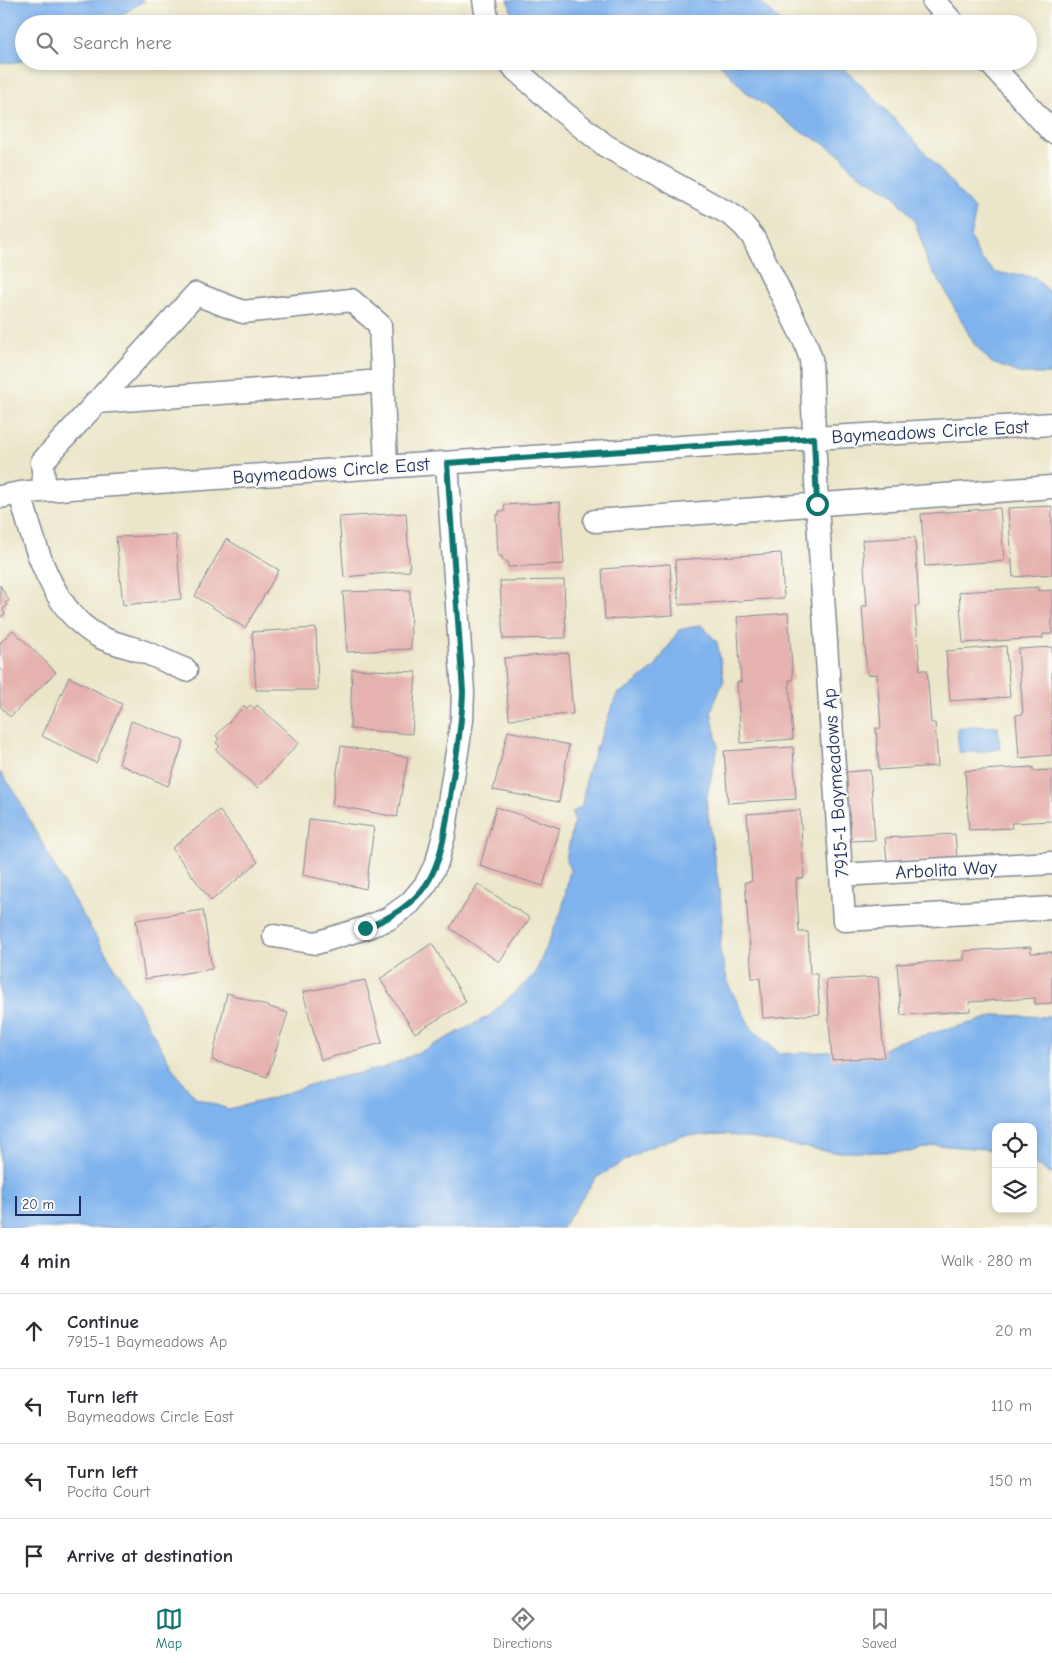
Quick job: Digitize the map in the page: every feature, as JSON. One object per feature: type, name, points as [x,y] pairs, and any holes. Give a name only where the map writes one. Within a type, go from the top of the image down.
[{"type":"street","points":[[484,0],[486,15]]},
{"type":"street","points":[[933,0],[946,15]]},
{"type":"street","name":"7915-1 Baymeadows Ap","points":[[516,70],[563,112],[606,146],[733,216],[744,226],[757,246],[805,342],[811,359],[817,504],[844,920],[1052,908]]},
{"type":"street","points":[[996,70],[1052,132]]},
{"type":"street","points":[[45,490],[42,462],[196,294],[243,312],[351,300],[380,325],[386,466]]},
{"type":"street","points":[[96,402],[383,381]]},
{"type":"street","name":"Baymeadows Circle East","points":[[10,495],[45,490],[386,466],[1052,424]]},
{"type":"street","points":[[274,936],[316,943],[388,919],[410,903],[426,884],[437,862],[444,835],[462,720],[463,692],[447,463]]},
{"type":"street","points":[[595,521],[1052,487]]},
{"type":"street","points":[[10,495],[32,535],[48,576],[61,601],[69,611],[89,630],[100,637],[186,670]]},
{"type":"street","name":"Arbolita Way","points":[[841,876],[1052,863]]},
{"type":"water","points":[[0,0],[145,0],[121,15],[15,15],[15,62],[0,64]]},
{"type":"water","points":[[508,0],[759,0],[774,15],[512,15]]},
{"type":"water","points":[[725,70],[845,70],[854,78],[907,133],[974,209],[974,220],[970,236],[979,257],[996,273],[1035,277],[1052,295],[1052,374],[1022,374],[992,363],[974,344],[944,288],[928,265],[914,220],[893,194],[852,170],[842,156],[797,129],[746,92]]},
{"type":"water","points":[[701,625],[717,642],[724,680],[711,711],[718,747],[706,800],[723,918],[720,951],[729,986],[751,1028],[780,1054],[884,1049],[898,1042],[997,1015],[1052,1017],[1052,1175],[1037,1166],[1037,1123],[992,1123],[992,1150],[936,1145],[909,1152],[832,1152],[726,1134],[681,1136],[645,1149],[596,1178],[562,1228],[0,1228],[0,772],[13,789],[65,886],[120,976],[175,1072],[196,1098],[228,1109],[270,1099],[321,1081],[384,1068],[428,1048],[489,1016],[535,974],[562,910],[570,870],[566,859],[574,822],[572,813],[582,806],[587,773],[617,694],[629,688],[655,667],[679,630]]},
{"type":"water","points":[[978,726],[998,727],[1000,749],[959,752],[957,729]]},
{"type":"building","points":[[560,502],[564,564],[508,567],[507,561],[503,561],[502,556],[498,556],[496,515],[499,515],[499,511],[505,511],[504,505]]},
{"type":"building","points":[[1052,506],[1052,574],[1013,577],[1008,508]]},
{"type":"building","points":[[1000,508],[1004,561],[925,566],[921,514]]},
{"type":"building","points":[[406,513],[410,571],[344,577],[339,517]]},
{"type":"building","points":[[176,535],[181,599],[123,605],[116,537]]},
{"type":"building","points":[[915,537],[919,606],[915,606],[920,670],[927,670],[931,723],[935,723],[938,766],[879,770],[876,728],[881,728],[877,674],[867,675],[862,606],[867,606],[862,540]]},
{"type":"building","points":[[226,539],[279,570],[245,628],[195,596]]},
{"type":"building","points":[[781,553],[784,598],[679,605],[675,560]]},
{"type":"building","points":[[670,564],[673,615],[605,619],[602,569]]},
{"type":"building","points":[[564,580],[566,638],[503,639],[500,581]]},
{"type":"building","points":[[0,585],[9,601],[5,603],[7,606],[3,609],[5,614],[0,617]]},
{"type":"building","points":[[1038,587],[1038,591],[1052,590],[1052,634],[1043,634],[1043,638],[963,643],[959,592]]},
{"type":"building","points":[[410,590],[411,649],[347,652],[343,592]]},
{"type":"building","points":[[788,613],[793,680],[789,680],[793,739],[741,743],[737,682],[741,682],[737,617]]},
{"type":"building","points":[[316,628],[318,690],[256,690],[252,632]]},
{"type":"building","points":[[13,630],[56,672],[10,717],[0,706],[0,643]]},
{"type":"building","points":[[1006,646],[1010,697],[950,701],[946,651]]},
{"type":"building","points":[[1052,647],[1052,755],[1019,758],[1016,715],[1023,714],[1018,649]]},
{"type":"building","points":[[568,653],[573,714],[509,719],[504,658]]},
{"type":"building","points":[[352,669],[416,672],[412,734],[350,729]]},
{"type":"building","points":[[69,677],[122,704],[96,763],[42,736]]},
{"type":"building","points":[[250,705],[254,709],[257,705],[299,743],[257,788],[216,750],[220,746],[216,743],[219,739],[216,736],[244,706],[247,708]]},
{"type":"building","points":[[131,721],[184,741],[168,786],[119,764]]},
{"type":"building","points":[[508,731],[569,745],[559,802],[493,790]]},
{"type":"building","points":[[341,746],[408,757],[397,817],[332,805]]},
{"type":"building","points":[[793,747],[796,799],[728,803],[724,751]]},
{"type":"building","points":[[1033,767],[1033,771],[1052,770],[1052,821],[1011,823],[1012,828],[969,830],[965,771]]},
{"type":"building","points":[[870,770],[875,840],[851,841],[846,772]]},
{"type":"building","points":[[496,807],[560,828],[543,886],[480,866]]},
{"type":"building","points":[[219,810],[258,862],[211,901],[172,848]]},
{"type":"building","points":[[800,810],[804,878],[796,879],[799,932],[808,932],[810,974],[817,974],[820,1014],[763,1018],[760,978],[752,978],[745,882],[752,881],[747,814]]},
{"type":"building","points":[[309,819],[374,827],[366,889],[303,875]]},
{"type":"building","points":[[955,834],[957,858],[887,862],[885,838]]},
{"type":"building","points":[[478,884],[530,918],[499,962],[450,928]]},
{"type":"building","points":[[203,910],[212,969],[145,979],[136,920]]},
{"type":"building","points":[[432,943],[466,1002],[415,1033],[380,979]]},
{"type":"building","points":[[1031,947],[1031,953],[1052,952],[1052,1003],[1035,1004],[1035,998],[969,1002],[970,1011],[901,1015],[897,964],[964,960],[964,951]]},
{"type":"building","points":[[878,977],[884,1057],[832,1060],[826,980]]},
{"type":"building","points":[[365,980],[382,1043],[321,1060],[303,992]]},
{"type":"building","points":[[227,993],[288,1013],[267,1077],[212,1060]]},
{"type":"route","points":[[365,928],[388,919],[410,903],[426,884],[437,862],[444,835],[462,720],[463,692],[447,463],[814,438],[817,504]]}]
